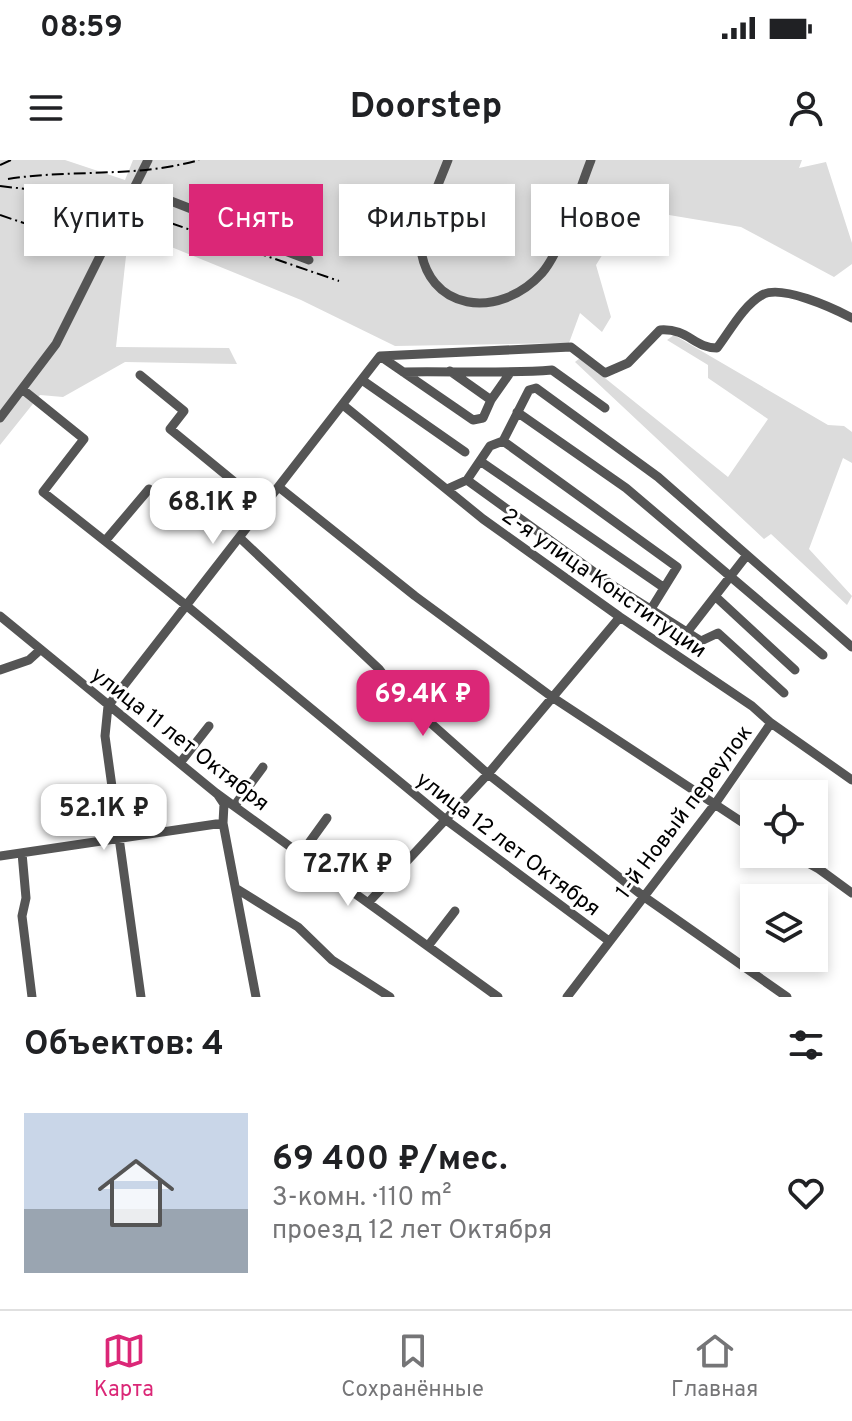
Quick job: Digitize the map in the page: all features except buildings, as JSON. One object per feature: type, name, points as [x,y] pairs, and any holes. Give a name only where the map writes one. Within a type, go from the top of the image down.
[{"type":"street","points":[[136,184],[148,160]]},
{"type":"street","points":[[448,160],[419,239],[431,278],[456,300],[474,304],[510,297],[543,272],[560,240],[591,160]]},
{"type":"street","points":[[173,202],[253,233],[269,245],[309,260]]},
{"type":"street","points":[[0,418],[56,344],[100,256]]},
{"type":"street","points":[[380,356],[571,347],[605,373],[628,363],[660,330],[675,329],[708,348],[717,348],[744,311],[764,294],[786,292],[852,318]]},
{"type":"street","points":[[380,356],[473,420],[483,418],[491,400],[510,373]]},
{"type":"street","points":[[141,997],[105,736],[108,706],[380,356]]},
{"type":"street","points":[[403,372],[489,370],[510,373],[552,370],[605,408]]},
{"type":"street","points":[[450,371],[491,400]]},
{"type":"street","points":[[140,375],[184,411],[170,429],[265,507]]},
{"type":"street","points":[[362,380],[465,452]]},
{"type":"street","points":[[447,489],[467,480],[490,446],[503,441],[529,390],[536,388],[658,477],[852,647]]},
{"type":"street","name":"улица 12 лет Октября","points":[[22,389],[84,439],[43,492],[187,606],[446,820],[609,941]]},
{"type":"street","name":"2-я улица Конституции","points":[[343,405],[483,519],[752,706],[852,780]]},
{"type":"street","points":[[517,412],[626,488],[823,655]]},
{"type":"street","points":[[503,441],[677,567],[651,609]]},
{"type":"street","points":[[480,461],[663,587]]},
{"type":"street","points":[[467,480],[609,583],[701,641],[718,633],[784,693]]},
{"type":"street","points":[[280,488],[415,596],[552,697],[740,821]]},
{"type":"street","points":[[105,541],[149,489]]},
{"type":"street","points":[[240,538],[379,669],[398,694],[488,774],[643,896],[787,997]]},
{"type":"street","points":[[688,631],[747,555]]},
{"type":"street","points":[[716,597],[795,670]]},
{"type":"street","name":"улица 11 лет Октября","points":[[0,616],[216,793],[498,997]]},
{"type":"street","points":[[368,903],[488,774],[620,617]]},
{"type":"street","points":[[0,670],[29,660],[40,650]]},
{"type":"street","name":"1-й Новый переулок","points":[[567,997],[715,804],[771,723]]},
{"type":"street","points":[[180,763],[209,726]]},
{"type":"street","points":[[235,805],[263,767]]},
{"type":"street","points":[[216,793],[224,804],[223,823],[256,997]]},
{"type":"street","points":[[301,854],[327,818]]},
{"type":"street","points":[[0,856],[223,823]]},
{"type":"street","points":[[22,853],[26,898],[22,916],[32,997]]},
{"type":"street","points":[[817,868],[852,893]]},
{"type":"street","points":[[237,889],[298,927],[332,960],[390,997]]},
{"type":"street","points":[[428,946],[455,911]]},
{"type":"shaded area","points":[[0,160],[65,160],[125,180],[133,160],[802,160],[799,168],[826,162],[852,243],[852,264],[834,277],[741,227],[669,215],[669,184],[531,184],[531,256],[602,256],[596,265],[611,317],[602,332],[580,313],[569,343],[395,346],[301,300],[193,256],[323,256],[323,184],[189,184],[189,254],[173,248],[173,184],[24,184],[24,256],[126,256],[116,347],[229,348],[237,364],[125,362],[63,397],[40,395],[0,445]]},
{"type":"shaded area","points":[[674,335],[828,425],[844,426],[852,432],[852,463],[843,458],[809,549],[852,596],[847,605],[771,534],[764,539],[575,362],[580,358],[728,477],[768,419],[708,378],[708,365],[667,340]]},
{"type":"railway","points":[[0,165],[11,160]]},
{"type":"railway","points":[[8,179],[152,169],[199,160]]},
{"type":"railway","points":[[0,186],[76,195],[124,207],[339,281]]},
{"type":"railway","points":[[0,215],[24,223]]}]
